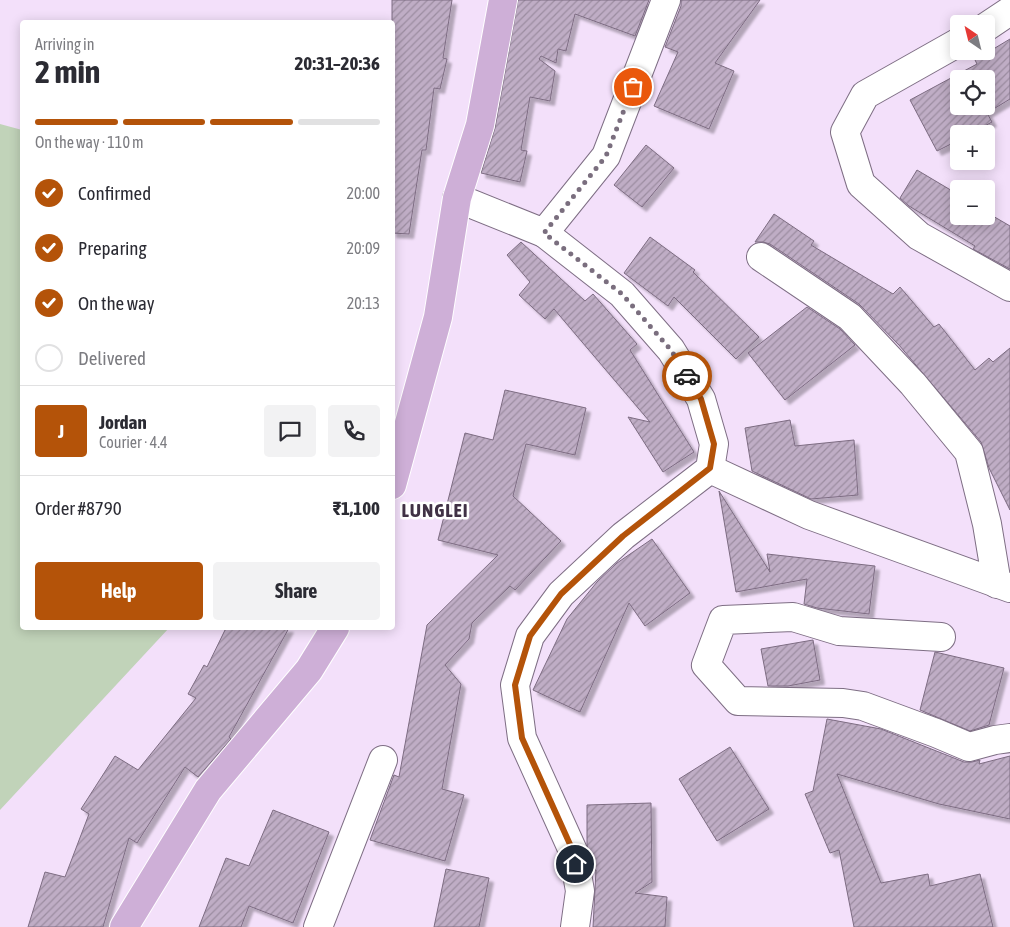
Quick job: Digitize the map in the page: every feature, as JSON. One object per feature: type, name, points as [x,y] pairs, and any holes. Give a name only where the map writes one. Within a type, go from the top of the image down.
[{"type":"main road","points":[[395,474],[438,317],[457,198],[480,125],[503,0]]},
{"type":"main road","points":[[124,927],[208,790],[309,670],[334,630]]},
{"type":"street","points":[[544,233],[606,156],[666,0]]},
{"type":"street","points":[[995,21],[1010,11]]},
{"type":"street","points":[[950,47],[865,95],[845,132],[861,184],[919,236],[1010,287]]},
{"type":"street","points":[[457,198],[544,233],[622,294],[671,350],[701,399],[714,444],[710,468],[623,536],[561,594],[530,636],[515,685],[522,738],[573,851],[580,891],[575,927]]},
{"type":"street","points":[[761,257],[850,317],[913,384],[969,452],[1003,586]]},
{"type":"street","points":[[710,468],[809,515],[1003,586]]},
{"type":"street","points":[[941,637],[839,631],[792,617],[723,620],[706,665],[738,701],[843,703],[863,706],[968,747],[1010,738]]},
{"type":"street","points":[[318,927],[383,760]]},
{"type":"green space","points":[[0,124],[20,129],[20,630],[167,630],[0,810]]},
{"type":"building","points":[[392,0],[452,0],[443,58],[447,59],[440,89],[434,88],[426,150],[422,150],[409,234],[395,233],[395,20],[392,20]]},
{"type":"building","points":[[518,0],[649,0],[635,36],[575,14],[566,51],[558,49],[556,63],[541,56],[539,59],[555,71],[550,101],[530,97],[521,150],[527,151],[520,182],[481,173],[495,128]]},
{"type":"building","points":[[681,0],[760,0],[715,63],[734,71],[709,129],[654,106],[678,52],[665,47],[681,6]]},
{"type":"building","points":[[1010,39],[1010,99],[995,108],[995,70],[966,70],[977,64],[975,60],[995,60],[995,48]]},
{"type":"building","points":[[950,79],[950,115],[988,115],[992,122],[986,125],[950,125],[950,144],[937,151],[910,100]]},
{"type":"building","points":[[646,145],[674,168],[642,207],[614,185]]},
{"type":"building","points":[[917,170],[950,190],[950,225],[995,225],[995,217],[1010,226],[1010,269],[973,249],[975,246],[909,206],[900,198]]},
{"type":"building","points":[[774,214],[814,241],[811,245],[893,294],[900,287],[934,327],[939,324],[975,370],[989,358],[993,362],[1010,348],[1010,510],[989,468],[981,442],[899,345],[859,304],[770,244],[755,242]]},
{"type":"building","points":[[650,237],[695,270],[693,272],[759,337],[736,359],[674,297],[668,306],[624,273]]},
{"type":"building","points":[[521,242],[585,301],[593,294],[637,344],[630,350],[694,452],[663,472],[628,417],[650,422],[554,309],[545,319],[519,295],[530,282],[507,255]]},
{"type":"building","points":[[807,307],[840,329],[855,345],[785,400],[748,353]]},
{"type":"building","points":[[505,390],[586,408],[575,455],[526,444],[513,496],[561,541],[515,590],[510,586],[472,623],[469,639],[445,665],[461,684],[442,789],[464,795],[445,861],[370,840],[394,775],[399,777],[427,625],[498,555],[438,540],[465,433],[493,440]]},
{"type":"building","points":[[790,420],[795,446],[854,440],[858,495],[811,499],[752,471],[745,428]]},
{"type":"building","points":[[719,491],[770,572],[767,554],[875,566],[869,614],[817,608],[804,604],[807,579],[736,592]]},
{"type":"building","points":[[652,539],[690,593],[645,626],[629,603],[580,712],[533,690],[567,619],[597,582],[617,563]]},
{"type":"building","points":[[225,630],[288,630],[229,737],[231,739],[198,777],[185,767],[137,843],[129,838],[103,927],[28,927],[45,872],[65,877],[89,814],[81,809],[115,756],[138,770],[196,698],[188,694],[204,665],[207,667]]},
{"type":"building","points":[[813,640],[820,680],[788,686],[768,686],[761,649]]},
{"type":"building","points":[[935,652],[1004,668],[989,725],[970,731],[920,710]]},
{"type":"building","points":[[827,719],[881,729],[964,762],[980,760],[979,764],[1010,756],[1010,819],[939,804],[837,774],[881,883],[928,874],[930,886],[980,874],[993,927],[854,927],[839,850],[830,853],[805,794],[813,791]]},
{"type":"building","points":[[730,747],[769,809],[717,841],[679,779]]},
{"type":"building","points":[[651,803],[652,882],[635,893],[667,897],[665,927],[593,927],[596,870],[592,870],[587,845],[587,805]]},
{"type":"building","points":[[273,810],[329,832],[293,923],[249,906],[241,927],[199,927],[226,858],[249,866]]},
{"type":"building","points":[[446,869],[489,878],[479,927],[434,927]]},
{"type":"way so far","points":[[633,87],[606,156],[544,233],[622,294],[671,350],[687,376]]},
{"type":"district","name":"LUNGLEI","points":[[435,510]]},
{"type":"route","points":[[575,864],[573,851],[522,738],[515,685],[530,636],[561,594],[623,536],[710,468],[714,444],[701,399],[687,376]]}]
